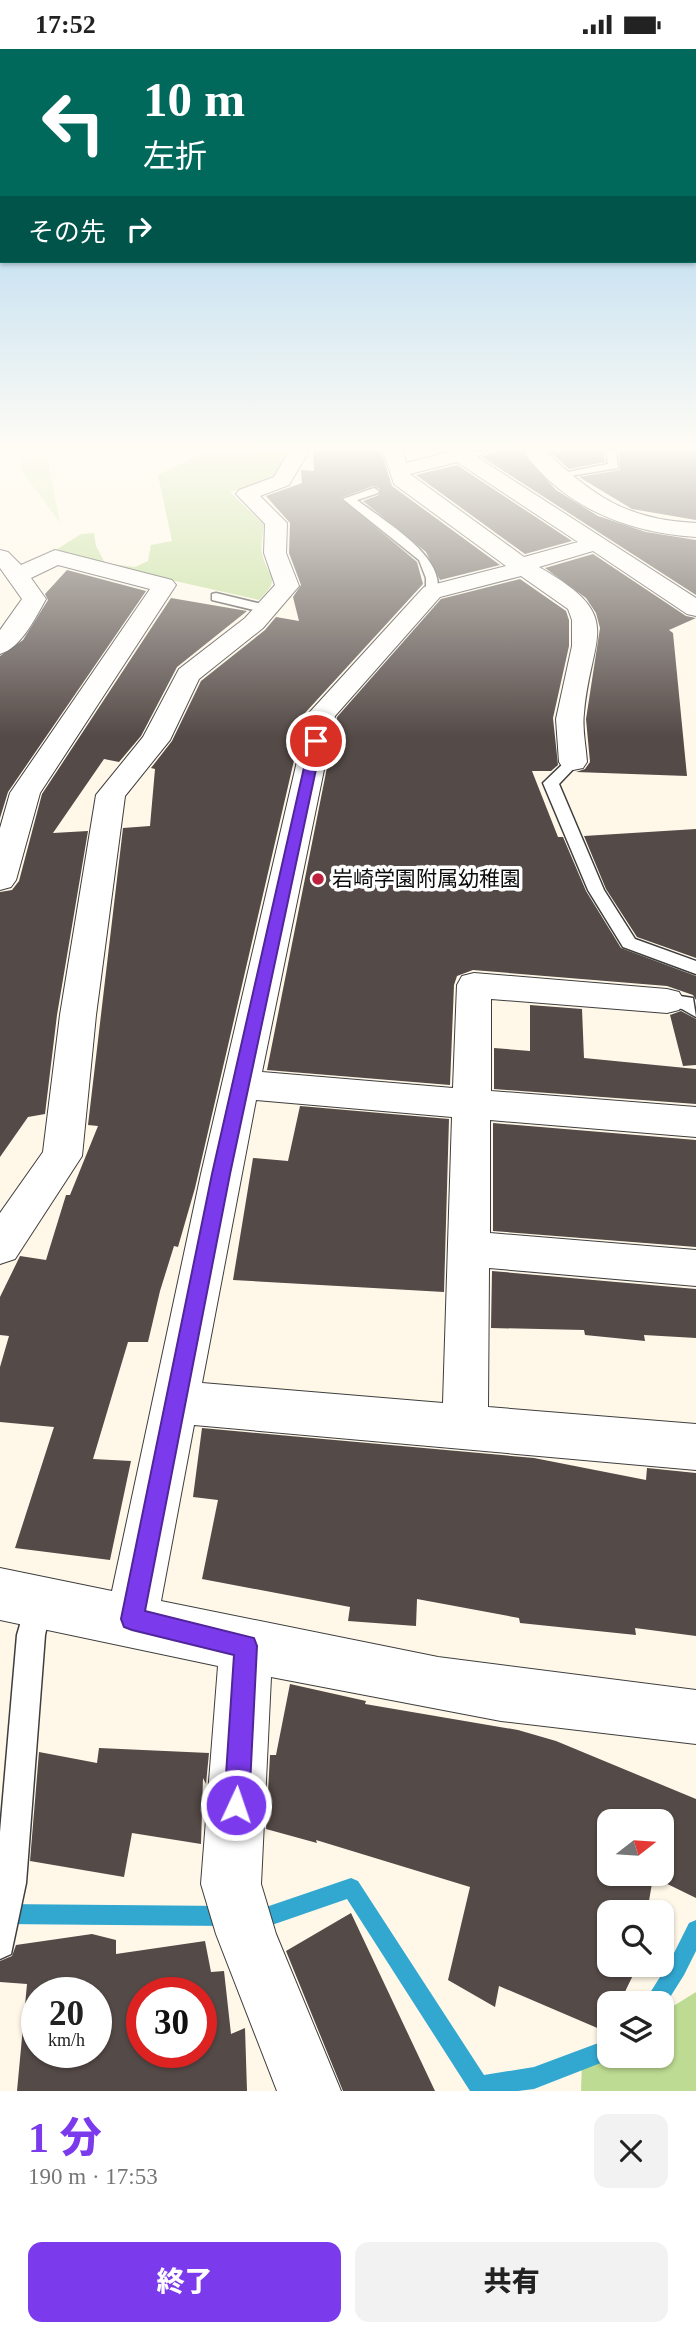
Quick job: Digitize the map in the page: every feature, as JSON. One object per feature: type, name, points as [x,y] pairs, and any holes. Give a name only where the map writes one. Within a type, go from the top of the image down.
[{"type":"street","points":[[0,1246],[62,1156],[78,1015],[111,795],[156,740],[188,675],[254,623],[286,586],[275,546]]},
{"type":"street","points":[[495,546],[570,599],[583,612],[583,648],[570,713],[573,762]]},
{"type":"street","points":[[132,1619],[241,1085],[322,714],[432,591],[587,546]]},
{"type":"street","points":[[598,546],[696,609]]},
{"type":"street","points":[[0,646],[24,618],[34,599],[9,567],[55,557],[164,585],[125,647],[24,793],[0,880]]},
{"type":"street","points":[[465,1427],[471,1249],[474,985],[682,1005]]},
{"type":"street","points":[[241,1085],[471,1101],[696,1122]]},
{"type":"street","points":[[471,1249],[696,1268]]},
{"type":"street","points":[[177,1402],[696,1447]]},
{"type":"street","points":[[14,1602],[132,1619],[246,1646],[500,1694],[696,1717]]},
{"type":"street","points":[[246,1646],[239,1909],[309,2091]]},
{"type":"lane","points":[[409,546],[424,558],[432,578],[432,591]]},
{"type":"lane","points":[[216,597],[266,609]]},
{"type":"lane","points":[[573,762],[551,783],[598,894],[629,943],[696,968]]},
{"type":"lane","points":[[0,1943],[11,1883],[31,1636],[14,1602]]},
{"type":"green space","points":[[62,546],[96,546],[105,563],[135,567],[148,561],[151,546],[261,546],[272,581],[259,600],[51,553]]},
{"type":"green space","points":[[696,1992],[696,2091],[581,2091],[582,2061],[597,2052],[597,2068],[674,2068],[674,2006]]},
{"type":"building","points":[[289,546],[398,546],[417,562],[423,584],[305,713],[195,1188],[178,1247],[174,1246],[160,1291],[148,1342],[128,1342],[93,1459],[131,1461],[110,1560],[15,1548],[54,1427],[0,1422],[0,1367],[9,1336],[0,1335],[0,1297],[20,1256],[46,1260],[66,1195],[70,1195],[98,1126],[88,1125],[123,828],[150,826],[155,769],[151,768],[172,741],[201,681],[265,630],[276,617],[299,621],[293,597],[301,585],[289,553]]},
{"type":"building","points":[[419,546],[474,546],[500,565],[440,580],[426,552]]},
{"type":"building","points":[[514,546],[553,546],[525,554]]},
{"type":"building","points":[[620,546],[696,546],[696,595]]},
{"type":"building","points":[[593,554],[686,616],[696,618],[669,630],[673,633],[687,776],[576,772],[585,769],[590,762],[586,719],[600,628],[596,613],[586,598],[545,568]]},
{"type":"building","points":[[67,570],[146,591],[8,792],[0,818],[0,656],[23,640],[48,600],[45,594]]},
{"type":"building","points":[[520,579],[566,611],[569,620],[569,646],[553,718],[558,765],[551,771],[532,771],[558,837],[563,837],[586,891],[621,948],[696,976],[696,1000],[693,995],[667,986],[473,970],[457,976],[454,985],[450,1085],[267,1070],[337,717],[441,599]]},
{"type":"building","points":[[171,598],[247,611],[177,667],[141,736],[119,762],[104,759],[53,833],[88,831],[57,1015],[45,1114],[28,1117],[0,1157],[0,892],[12,890],[19,881],[42,794]]},
{"type":"building","points":[[696,829],[696,958],[637,937],[606,889],[584,836]]},
{"type":"building","points":[[530,1005],[582,1009],[584,1058],[696,1069],[696,1104],[494,1089],[494,1048],[530,1051]]},
{"type":"building","points":[[681,1011],[696,1019],[696,1065],[683,1066],[670,1015]]},
{"type":"building","points":[[300,1106],[449,1119],[444,1292],[233,1280],[253,1158],[288,1161]]},
{"type":"building","points":[[493,1123],[696,1140],[696,1247],[493,1231]]},
{"type":"building","points":[[492,1271],[696,1289],[696,1338],[644,1335],[645,1341],[585,1335],[584,1330],[491,1328]]},
{"type":"building","points":[[202,1428],[534,1458],[646,1480],[647,1468],[696,1473],[696,1636],[635,1628],[636,1635],[520,1623],[519,1618],[417,1599],[416,1626],[348,1621],[350,1607],[202,1579],[218,1500],[193,1497]]},
{"type":"building","points":[[290,1684],[366,1701],[365,1704],[518,1730],[556,1741],[696,1799],[696,1898],[673,1887],[674,1809],[597,1809],[597,1887],[651,1887],[649,1900],[597,1900],[597,1977],[632,1977],[625,1991],[597,1991],[597,2028],[499,1986],[495,2007],[448,1980],[470,1887],[316,1840],[317,1843],[266,1829],[270,1755],[276,1755]]},
{"type":"building","points":[[99,1748],[209,1753],[206,1784],[203,1778],[201,1844],[132,1833],[124,1877],[30,1861],[39,1752],[97,1763]]},
{"type":"building","points":[[351,1913],[435,2091],[343,2091],[286,1951]]},
{"type":"building","points":[[92,1934],[116,1940],[116,1954],[205,1941],[211,1972],[224,1971],[231,2034],[245,2028],[247,2091],[17,2091],[21,2048],[21,2068],[112,2068],[112,1977],[21,1977],[21,1984],[0,1982],[0,1961],[12,1956],[16,1945]]},
{"type":"waterway","points":[[256,1916],[269,1916],[351,1888],[479,2086],[534,2078],[597,2054]]},
{"type":"waterway","points":[[0,1914],[227,1916]]},
{"type":"waterway","points":[[662,1991],[696,1930]]},
{"type":"place","name":"岩崎学園附属幼稚園","points":[[318,879]]},
{"type":"route","points":[[236,1805],[246,1646],[132,1619],[221,1174],[316,741]]}]
